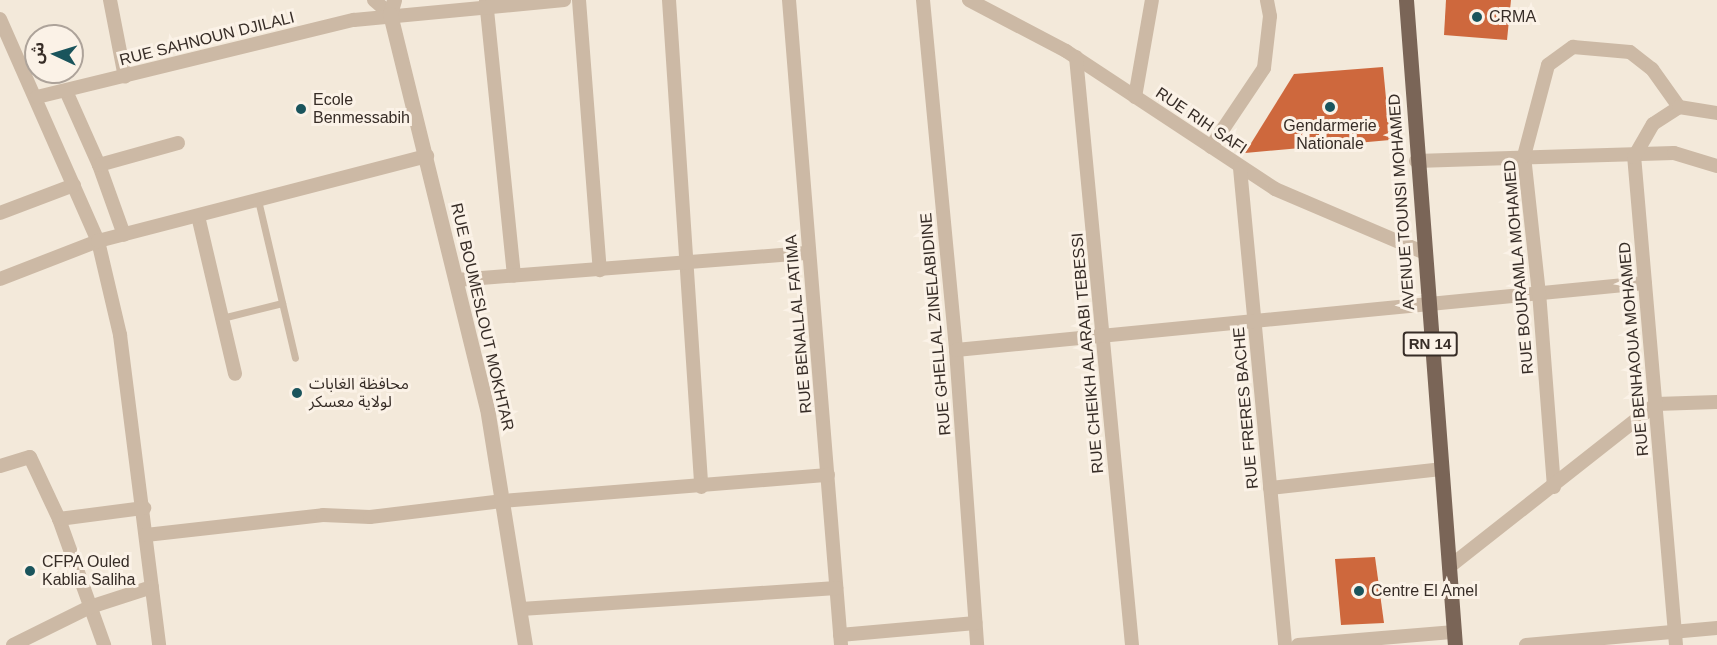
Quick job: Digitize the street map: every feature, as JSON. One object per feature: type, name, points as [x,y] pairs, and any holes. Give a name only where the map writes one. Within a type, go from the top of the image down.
[{"type":"main road","name":"AVENUE TOUNSI MOHAMED","points":[[1406,0],[1427,305],[1455,639]]},
{"type":"main road","name":"AVENUE TOUNSI MOHAMED","points":[[1409,44],[1417,0]]},
{"type":"street","points":[[110,0],[125,77]]},
{"type":"street","points":[[374,0],[392,7]]},
{"type":"street","name":"RUE SAHNOUN DJILALI","points":[[37,97],[125,77],[392,7],[564,0]]},
{"type":"street","points":[[579,0],[600,270]]},
{"type":"street","points":[[669,0],[701,488]]},
{"type":"street","name":"RUE BENALLAL FATIMA","points":[[789,0],[840,640]]},
{"type":"street","name":"RUE GHELLAL ZINELABIDINE","points":[[922,0],[956,350],[977,645]]},
{"type":"street","name":"RUE RIH SAFI","points":[[969,0],[1076,57],[1240,168],[1275,189],[1423,252]]},
{"type":"street","points":[[1135,97],[1152,0]]},
{"type":"street","points":[[1211,147],[1264,68],[1270,16],[1267,0]]},
{"type":"street","points":[[486,3],[514,276]]},
{"type":"street","name":"RUE BOUMESLOUT MOKHTAR","points":[[392,7],[487,408],[525,645]]},
{"type":"street","points":[[0,19],[37,97],[98,241],[120,335],[144,508],[159,645]]},
{"type":"street","name":"RUE BOURAMLA MOHAMED","points":[[1554,487],[1539,294],[1524,156],[1548,65],[1573,47],[1630,52],[1652,69],[1679,107]]},
{"type":"street","name":"RUE CHEIKH ALARABI TEBESSI","points":[[1076,57],[1132,645]]},
{"type":"street","points":[[66,91],[99,165],[124,235]]},
{"type":"street","points":[[1634,157],[1653,124],[1679,107],[1717,113]]},
{"type":"street","points":[[99,165],[178,143]]},
{"type":"street","points":[[1416,161],[1524,156],[1634,157],[1674,153],[1717,166]]},
{"type":"street","points":[[0,279],[98,241],[427,156]]},
{"type":"street","name":"RUE BENHAOUA MOHAMED","points":[[1634,157],[1676,638]]},
{"type":"street","name":"RUE FRERES BACHE","points":[[1240,168],[1285,645]]},
{"type":"street","points":[[0,213],[74,185]]},
{"type":"street","points":[[198,216],[235,374]]},
{"type":"street","points":[[456,280],[810,253]]},
{"type":"street","points":[[956,350],[1645,283]]},
{"type":"street","points":[[1449,567],[1554,487],[1656,404],[1717,402]]},
{"type":"street","points":[[0,466],[30,457],[59,519],[104,645]]},
{"type":"street","points":[[1270,488],[1441,469]]},
{"type":"street","points":[[146,535],[323,515],[370,517],[503,501],[701,488],[828,475]]},
{"type":"street","points":[[59,519],[144,508]]},
{"type":"street","points":[[13,645],[90,607],[152,587]]},
{"type":"street","points":[[521,609],[836,588]]},
{"type":"street","points":[[840,640],[975,623]]},
{"type":"street","points":[[1526,645],[1676,638],[1717,628]]},
{"type":"street","points":[[1298,645],[1455,639]]},
{"type":"lane","points":[[258,200],[295,358]]},
{"type":"lane","points":[[222,318],[282,303]]},
{"type":"building","name":"CRMA","points":[[1446,0],[1511,0],[1507,40],[1444,35]]},
{"type":"building","name":"Gendarmerie Nationale","points":[[1383,67],[1390,140],[1245,153],[1294,74]]},
{"type":"building","name":"Centre El Amel","points":[[1375,557],[1384,623],[1341,625],[1335,559]]},
{"type":"place","name":"CRMA","points":[[1477,17]]},
{"type":"place","name":"Gendarmerie Nationale","points":[[1330,107]]},
{"type":"place","name":"Ecole Benmessabih","points":[[301,109]]},
{"type":"place","name":"محافظة الغابات لولاية معسكر","points":[[297,393]]},
{"type":"place","name":"CFPA Ouled Kablia Saliha","points":[[30,571]]},
{"type":"place","name":"Centre El Amel","points":[[1359,591]]}]
